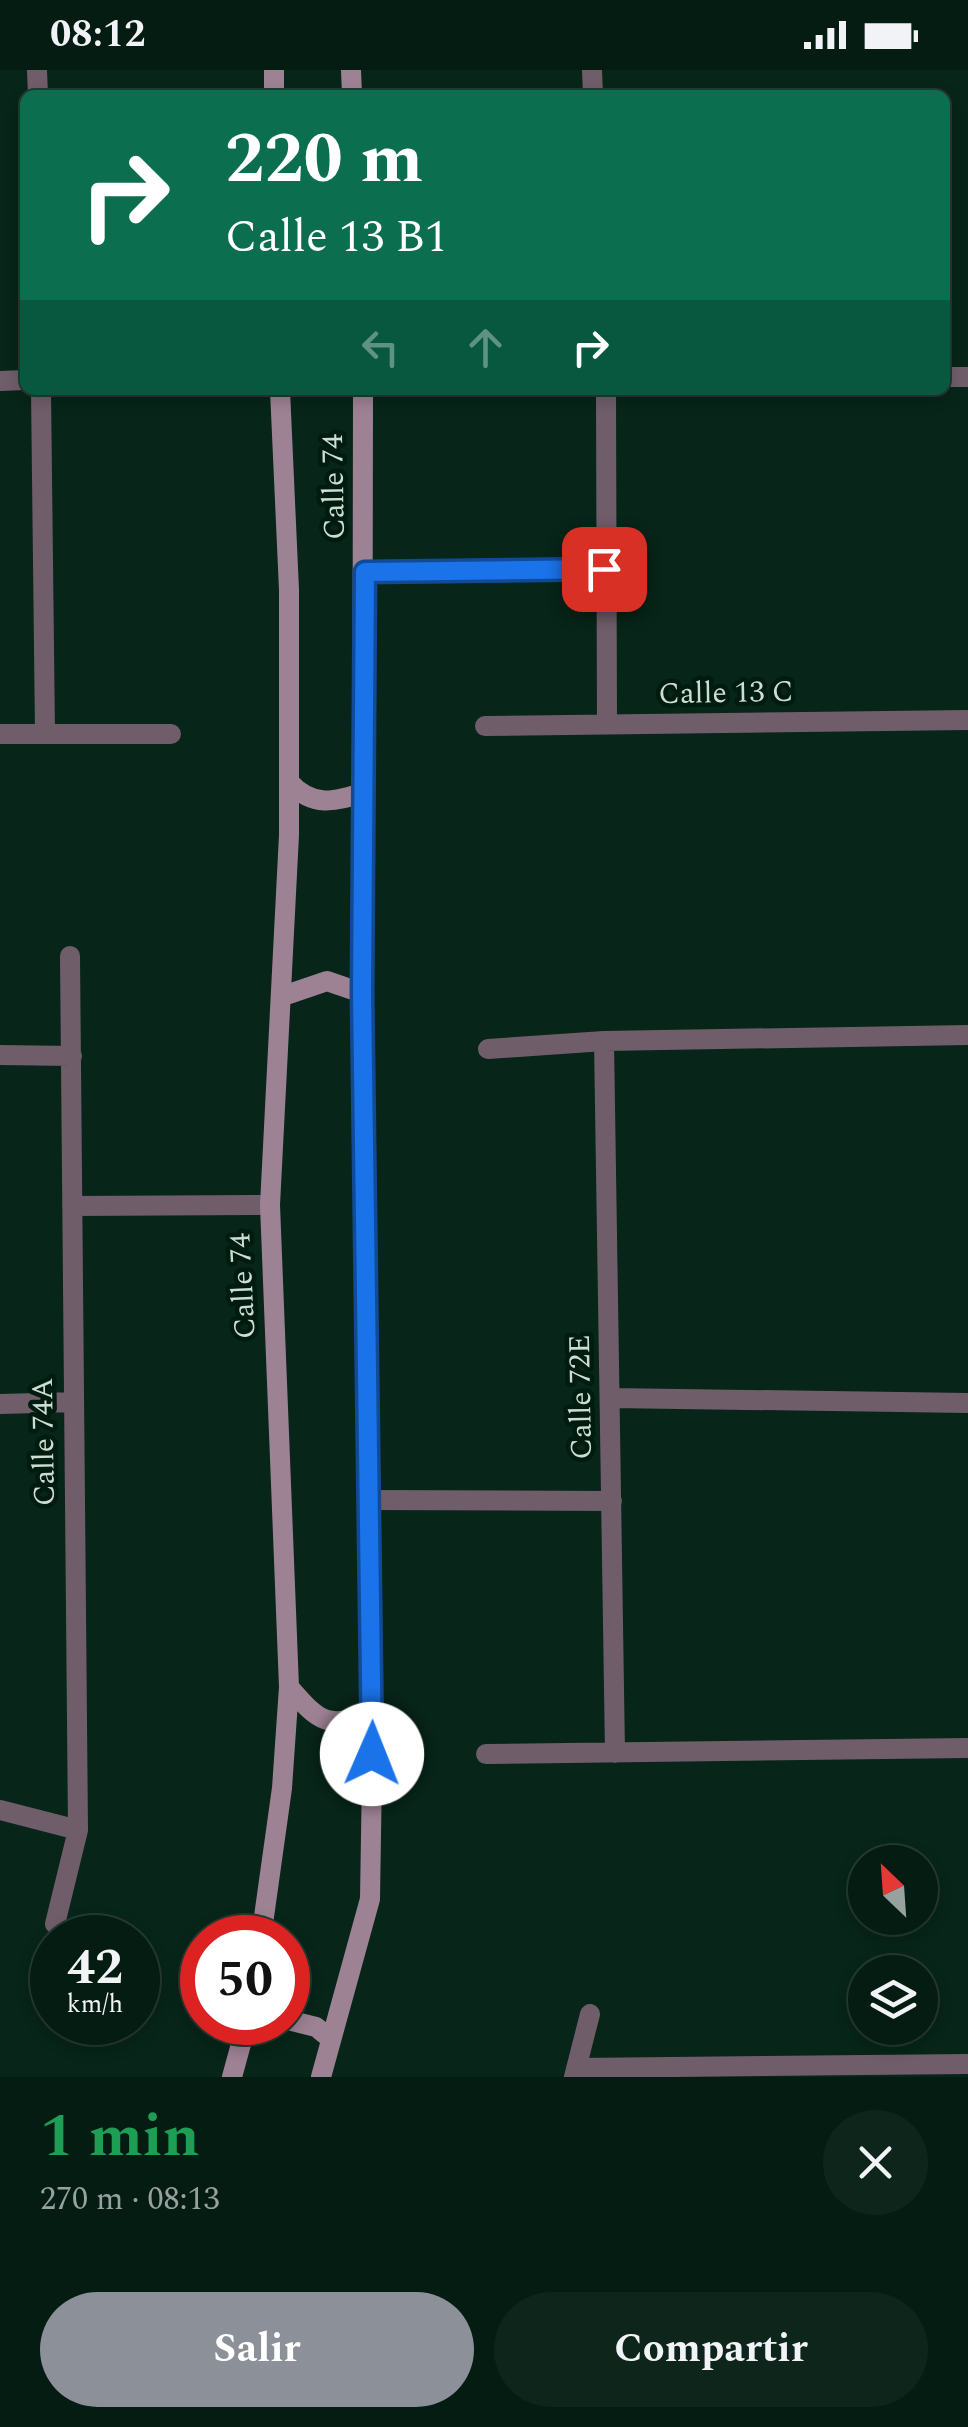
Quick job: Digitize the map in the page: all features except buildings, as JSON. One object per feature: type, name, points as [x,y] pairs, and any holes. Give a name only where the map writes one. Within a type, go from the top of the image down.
[{"type":"main road","name":"Calle 74","points":[[264,1915],[282,1788],[289,1687],[270,1205],[283,996],[289,782],[289,590],[280,395]]},
{"type":"main road","name":"Calle 74","points":[[321,2077],[370,1899],[373,1710],[362,992],[363,395]]},
{"type":"main road","points":[[289,782],[302,796],[319,802],[365,792]]},
{"type":"main road","points":[[283,996],[327,981],[362,992]]},
{"type":"main road","points":[[289,1687],[312,1714],[328,1722],[348,1722],[373,1710]]},
{"type":"main road","points":[[310,2027],[331,2039]]},
{"type":"main road","points":[[232,2077],[241,2045]]},
{"type":"street","points":[[41,395],[45,734]]},
{"type":"street","points":[[606,395],[604,569],[608,724]]},
{"type":"street","points":[[365,572],[604,569]]},
{"type":"street","name":"Calle 13 C","points":[[484,726],[968,720]]},
{"type":"street","points":[[0,734],[170,734]]},
{"type":"street","name":"Calle 74A","points":[[57,1915],[78,1830],[70,956]]},
{"type":"street","points":[[488,1049],[604,1040],[968,1034]]},
{"type":"street","name":"Calle 72E","points":[[604,1040],[615,1752]]},
{"type":"street","points":[[0,1056],[72,1056]]},
{"type":"street","points":[[72,1206],[270,1205]]},
{"type":"street","points":[[612,1398],[968,1403]]},
{"type":"street","points":[[0,1404],[74,1402]]},
{"type":"street","points":[[370,1500],[612,1501]]},
{"type":"street","points":[[486,1754],[968,1748]]},
{"type":"street","points":[[0,1810],[78,1830]]},
{"type":"street","points":[[590,2014],[575,2072],[968,2064]]},
{"type":"route","points":[[372,1754],[362,992],[365,572],[604,569]]}]
